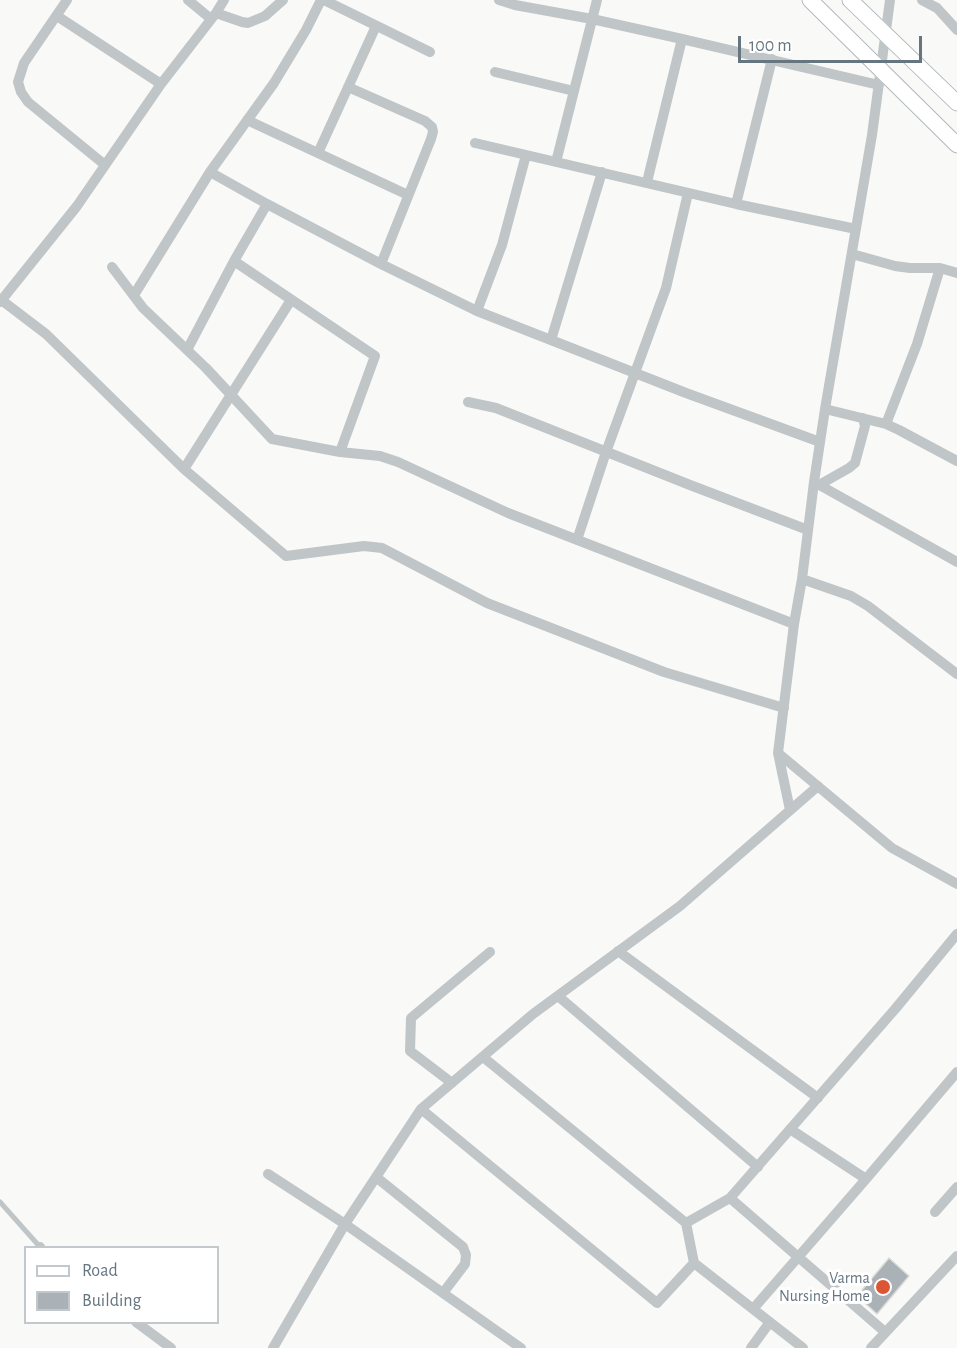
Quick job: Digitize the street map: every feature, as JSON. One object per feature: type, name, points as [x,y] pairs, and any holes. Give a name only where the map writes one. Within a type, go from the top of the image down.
[{"type":"main road","points":[[810,0],[880,77],[957,144]]},
{"type":"main road","points":[[850,0],[957,103]]},
{"type":"street","points":[[67,0],[24,63],[18,82],[28,102],[105,165]]},
{"type":"street","points":[[188,0],[214,16],[248,23],[265,16],[283,0]]},
{"type":"street","points":[[224,0],[161,84],[77,206],[0,301],[46,334],[184,469],[286,556],[363,546],[382,548],[487,603],[664,672],[784,708]]},
{"type":"street","points":[[134,295],[210,172],[274,83],[323,0],[430,52]]},
{"type":"street","points":[[499,0],[772,59],[880,77]]},
{"type":"street","points":[[556,162],[597,0]]},
{"type":"street","points":[[790,810],[778,753],[820,442],[872,135],[890,0]]},
{"type":"street","points":[[922,0],[937,8],[957,30]]},
{"type":"street","points":[[57,16],[161,84]]},
{"type":"street","points":[[318,153],[376,26]]},
{"type":"street","points":[[647,182],[682,39]]},
{"type":"street","points":[[736,204],[772,59]]},
{"type":"street","points":[[495,72],[574,91]]},
{"type":"street","points":[[348,87],[425,121],[432,127],[433,132],[381,264]]},
{"type":"street","points":[[247,120],[408,195]]},
{"type":"street","points":[[475,144],[856,229]]},
{"type":"street","points":[[477,311],[502,244],[526,155]]},
{"type":"street","points":[[210,172],[381,264],[477,311],[686,393],[820,442]]},
{"type":"street","points":[[551,340],[602,172]]},
{"type":"street","points":[[577,540],[606,452],[666,288],[688,193]]},
{"type":"street","points":[[187,350],[267,204]]},
{"type":"street","points":[[852,254],[895,266],[940,268],[957,273]]},
{"type":"street","points":[[234,261],[375,356],[340,452]]},
{"type":"street","points":[[112,267],[143,308],[187,350],[272,439],[340,452],[380,456],[398,462],[508,513],[794,624]]},
{"type":"street","points":[[886,424],[917,344],[940,268]]},
{"type":"street","points":[[184,469],[291,300]]},
{"type":"street","points":[[468,402],[496,408],[807,530]]},
{"type":"street","points":[[825,409],[886,424],[957,461]]},
{"type":"street","points":[[816,484],[855,463],[865,426],[863,418]]},
{"type":"street","points":[[816,484],[957,562]]},
{"type":"street","points":[[802,579],[851,596],[868,606],[957,674]]},
{"type":"street","points":[[778,753],[892,848],[957,884]]},
{"type":"street","points":[[273,1348],[345,1224],[421,1109],[533,1014],[680,906],[818,786]]},
{"type":"street","points":[[686,1224],[730,1198],[896,1008],[957,934]]},
{"type":"street","points":[[618,951],[818,1098]]},
{"type":"street","points":[[452,1083],[410,1051],[411,1018],[490,952]]},
{"type":"street","points":[[558,996],[758,1167]]},
{"type":"street","points":[[483,1057],[686,1224],[694,1263],[803,1348]]},
{"type":"street","points":[[753,1309],[957,1072]]},
{"type":"street","points":[[421,1109],[657,1304],[694,1263]]},
{"type":"street","points":[[790,1130],[866,1179]]},
{"type":"street","points":[[268,1174],[345,1224],[521,1348]]},
{"type":"street","points":[[376,1177],[463,1247],[466,1255],[465,1264],[443,1293]]},
{"type":"street","points":[[935,1212],[957,1187]]},
{"type":"street","points":[[730,1198],[885,1332]]},
{"type":"street","points":[[871,1348],[957,1256]]},
{"type":"street","points":[[751,1348],[770,1322]]},
{"type":"street","points":[[137,1324],[171,1348]]},
{"type":"lane","points":[[0,1202],[39,1246]]},
{"type":"building","points":[[889,1258],[909,1276],[877,1314],[857,1296]]},
{"type":"place","name":"Varma Nursing Home","points":[[883,1287]]}]
